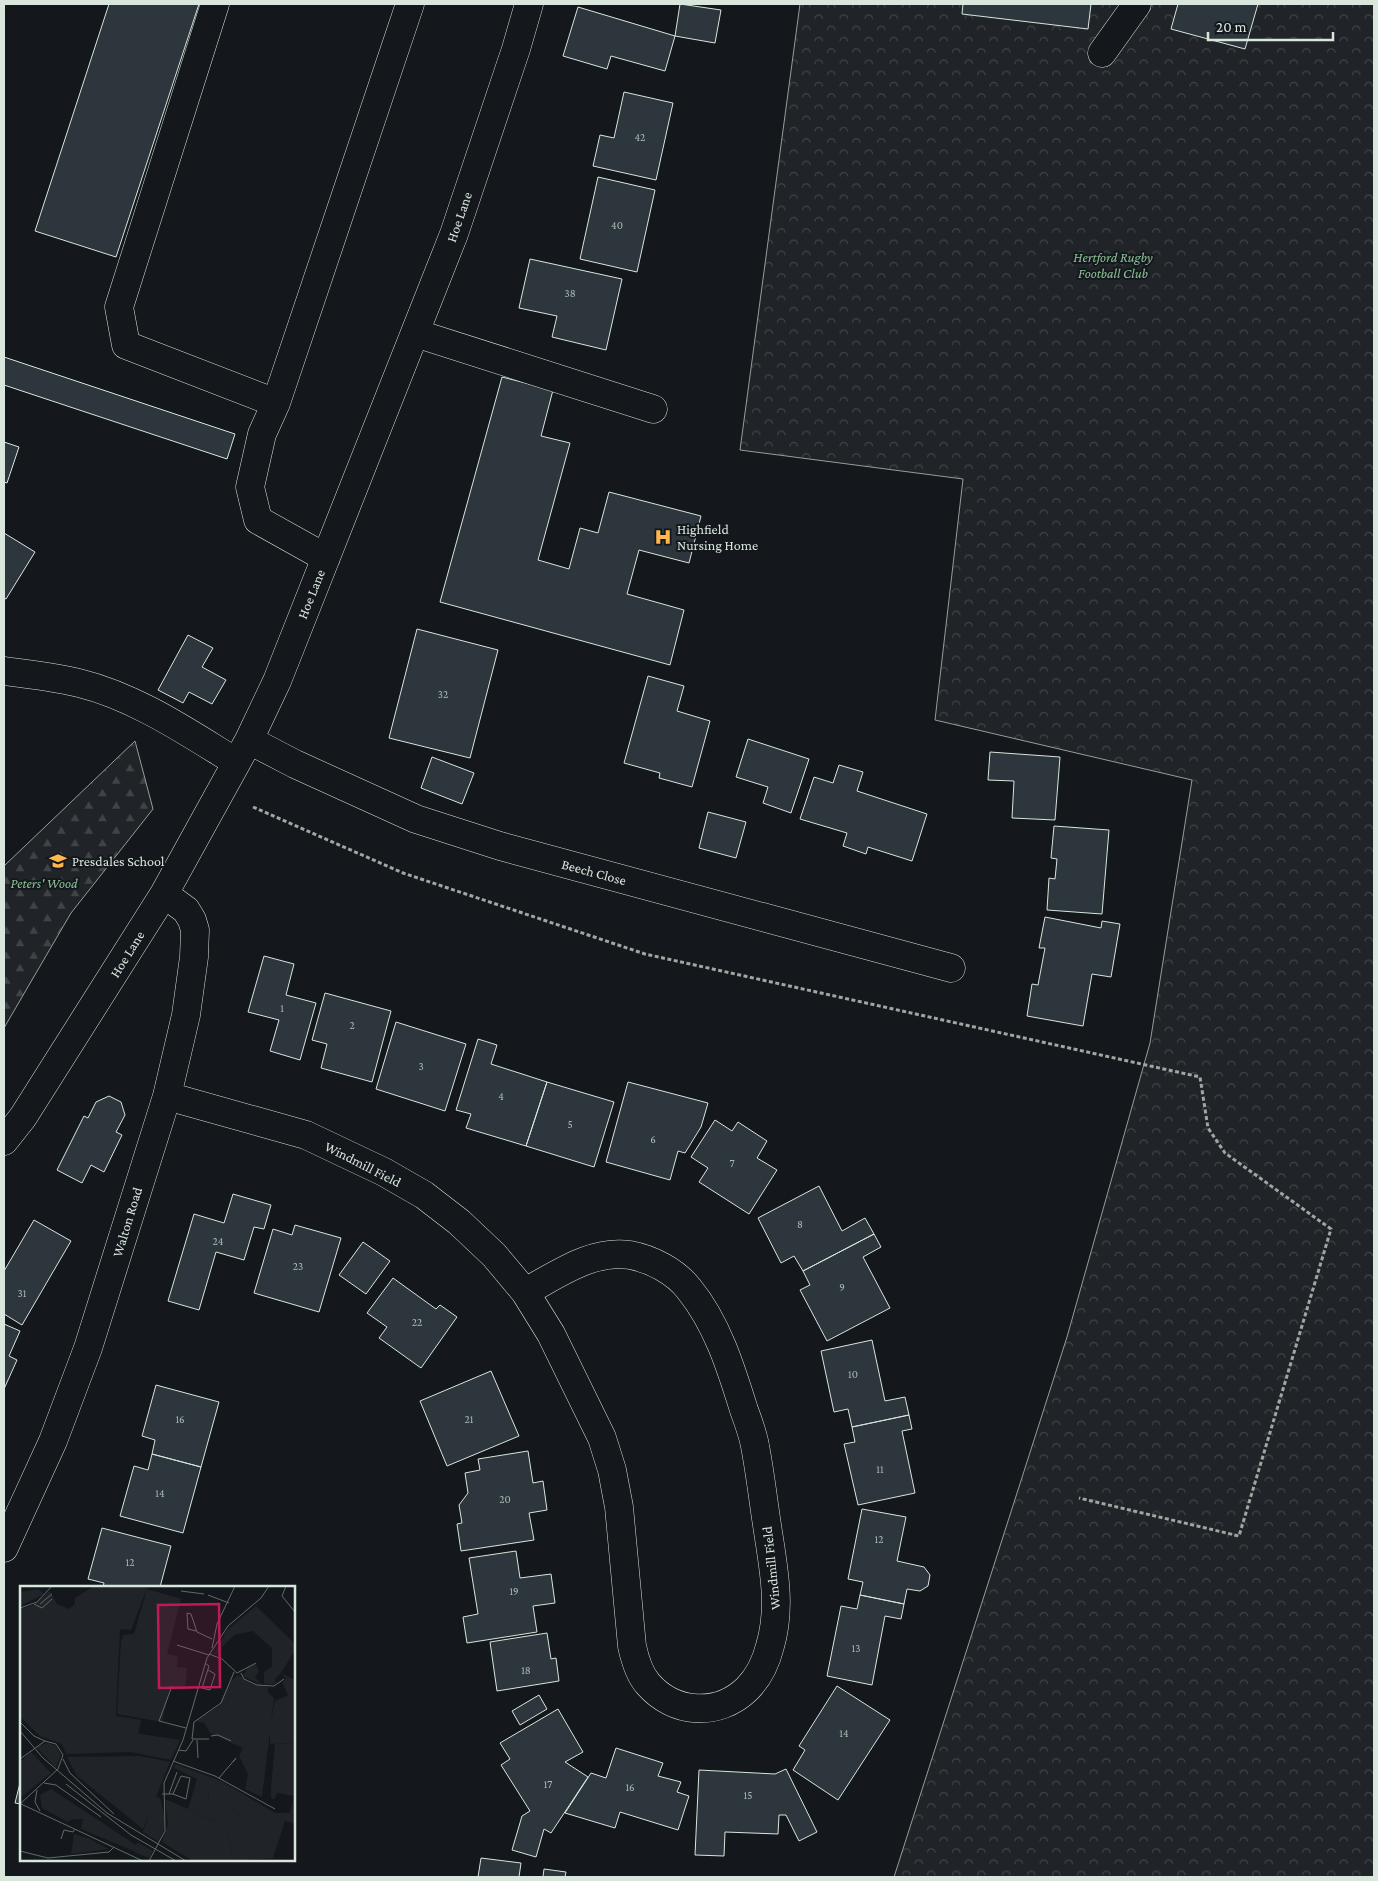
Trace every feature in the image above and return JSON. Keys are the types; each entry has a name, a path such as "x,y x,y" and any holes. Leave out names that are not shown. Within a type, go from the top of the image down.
{"street":[{"path":"215,4 119,307 126,345 276,402"},
{"path":"326,558 258,520 250,487 262,434 276,402 410,4"},
{"name":"Hoe Lane","path":"4,1141 28,1109 164,894 243,751 277,681 454,234 516,49 529,4"},
{"path":"1102,53 1137,4"},
{"path":"414,333 654,409"},
{"name":"Beech Close","path":"4,670 80,683 126,700 178,726 243,751 295,764 416,819 481,840 951,968"},
{"name":"Walton Road","path":"4,1548 53,1441 88,1348 166,1096 186,1014 194,957 195,930 186,910 164,894"},
{"name":"Windmill Field","path":"166,1096 306,1135 384,1172 424,1196 459,1222 494,1255 525,1292 551,1334 602,1438 612,1470 619,1507 632,1646 637,1666 647,1683 660,1696 678,1705 704,1709 729,1702 747,1689 761,1671 770,1647 776,1620 776,1582 755,1444 716,1330 689,1289 678,1277 646,1260 630,1255 604,1255 581,1261 525,1292"}],"path":[{"path":"220,790 265,813 403,873 645,954 1200,1077 1208,1128 1225,1153 1331,1229 1239,1536 1079,1498"}],"green space":[{"name":"Hertford Rugby Football Club","path":"800,4 1374,4 1374,1877 894,1877 1067,1337 1150,1043 1192,780 935,720 963,479 740,450"},
{"name":"Peters' Wood","path":"135,741 153,809 71,913 4,1028 4,866"}],"building":[{"path":"109,4 199,4 116,257 35,231"},
{"path":"680,4 721,10 715,43 675,36"},
{"path":"963,4 1091,4 1088,29 962,14"},
{"path":"1178,4 1258,4 1245,49 1171,29"},
{"path":"578,7 675,36 665,71 611,56 607,69 563,56"},
{"path":"624,92 673,103 656,180 593,166 600,135 614,138"},
{"path":"598,177 655,190 637,272 580,259"},
{"path":"530,259 622,279 606,350 552,337 557,316 519,308"},
{"path":"4,357 235,434 227,459 4,385"},
{"path":"502,377 553,390 541,436 570,443 538,560 569,569 580,528 598,533 609,492 701,516 689,563 639,550 627,594 684,610 670,665 440,602"},
{"path":"4,442 19,447 7,483 4,482"},
{"path":"4,533 35,552 6,599 4,598"},
{"path":"417,629 498,650 470,758 389,738"},
{"path":"188,635 213,648 202,667 226,680 212,704 189,692 183,703 158,690"},
{"path":"648,676 684,686 677,711 710,721 692,787 659,778 660,773 624,763"},
{"path":"748,739 809,759 791,813 763,803 768,787 736,777"},
{"path":"990,752 1060,757 1055,820 1012,818 1014,781 988,780"},
{"path":"432,757 474,773 462,804 421,788"},
{"path":"839,765 863,772 857,791 927,814 912,861 868,847 866,854 843,846 847,833 800,819 814,777 833,783"},
{"path":"708,812 746,822 736,858 699,848"},
{"path":"1054,826 1109,830 1102,914 1047,910 1049,878 1055,879 1057,859 1051,858"},
{"path":"1045,917 1101,928 1102,921 1120,924 1111,977 1092,974 1083,1026 1027,1016 1032,984 1038,985 1045,948 1039,948"},
{"path":"264,956 294,964 286,995 316,1003 300,1060 270,1051 279,1020 248,1012"},
{"path":"325,993 391,1011 372,1082 321,1068 327,1044 312,1040"},
{"path":"396,1022 466,1044 445,1111 376,1089"},
{"path":"478,1039 497,1045 491,1064 547,1082 526,1146 466,1128 471,1114 456,1110"},
{"path":"547,1082 614,1102 594,1167 526,1146"},
{"path":"628,1082 708,1103 701,1127 685,1153 678,1151 670,1180 606,1162"},
{"path":"109,1096 121,1102 125,1115 116,1132 122,1135 104,1172 91,1165 82,1183 57,1170 84,1116 88,1118 96,1102"},
{"path":"715,1120 732,1131 738,1122 767,1141 757,1158 777,1170 749,1214 699,1182 708,1168 691,1157"},
{"path":"819,1186 842,1231 865,1218 874,1234 803,1271 794,1256 781,1263 758,1218"},
{"path":"233,1194 271,1205 264,1229 254,1227 244,1260 216,1252 199,1310 168,1301 194,1214 224,1223"},
{"path":"34,1220 71,1241 22,1325 4,1314 4,1271"},
{"path":"295,1225 341,1238 319,1312 254,1293 273,1229 292,1235"},
{"path":"874,1234 881,1247 863,1257 890,1308 827,1341 800,1290 810,1285 803,1271"},
{"path":"363,1242 390,1261 366,1294 339,1275"},
{"path":"393,1278 436,1309 440,1305 457,1317 421,1368 379,1338 387,1327 367,1313"},
{"path":"4,1324 20,1331 9,1356 17,1360 4,1389"},
{"path":"872,1340 885,1401 905,1397 909,1415 852,1427 848,1409 834,1412 821,1351"},
{"path":"491,1371 519,1436 447,1466 420,1401"},
{"path":"156,1385 219,1402 201,1467 152,1454 155,1440 142,1436"},
{"path":"909,1415 912,1429 902,1431 915,1493 858,1505 844,1444 855,1442 852,1427"},
{"path":"528,1451 533,1483 543,1481 547,1510 529,1513 534,1540 461,1551 457,1524 462,1523 459,1505 468,1493 465,1473 480,1470 478,1459"},
{"path":"152,1454 201,1467 183,1533 120,1516 134,1466 148,1470"},
{"path":"862,1509 906,1517 897,1561 924,1567 930,1575 928,1586 920,1591 907,1589 904,1604 860,1595 863,1582 848,1579"},
{"path":"102,1528 171,1546 160,1586 103,1586 104,1583 88,1579"},
{"path":"516,1551 520,1578 551,1574 555,1603 533,1606 537,1632 467,1643 463,1617 478,1614 469,1558"},
{"path":"860,1595 904,1604 901,1619 885,1616 872,1685 827,1676 841,1606 857,1609"},
{"path":"547,1633 551,1659 556,1658 559,1681 497,1691 490,1642"},
{"path":"837,1686 890,1720 838,1800 793,1770 805,1750 799,1746"},
{"path":"539,1695 547,1709 520,1725 512,1711"},
{"path":"558,1709 583,1752 565,1762 588,1777 551,1833 544,1829 536,1857 512,1850 522,1816 530,1811 501,1765 510,1759 500,1743"},
{"path":"616,1748 663,1763 658,1776 681,1782 677,1792 689,1796 678,1830 620,1812 615,1828 565,1813 591,1773 606,1778"},
{"path":"786,1769 817,1832 799,1841 786,1815 779,1815 778,1834 725,1832 724,1856 695,1855 699,1770 775,1774"},
{"path":"20,1783 20,1804 15,1803"},
{"path":"481,1858 521,1863 519,1877 478,1877"},
{"path":"544,1869 566,1872 565,1877 543,1877"}],"place":[{"name":"Highfield Nursing Home","path":"663,537"},
{"name":"Presdales School","path":"58,861"}]}
